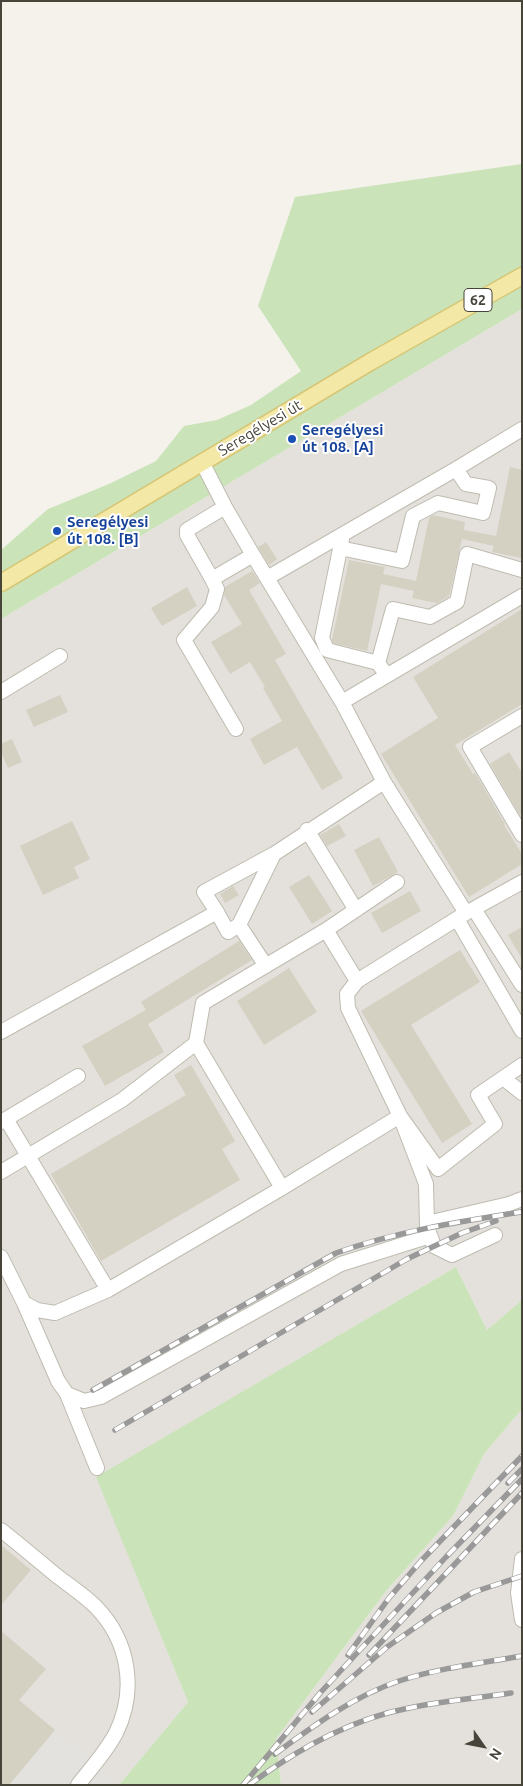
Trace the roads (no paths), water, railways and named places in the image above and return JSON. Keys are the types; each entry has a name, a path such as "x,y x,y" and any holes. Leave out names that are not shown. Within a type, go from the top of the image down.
{"main road":[{"name":"Seregélyesi út","path":"1,583 370,362 522,276"}],"lane":[{"path":"267,578 522,429"},
{"path":"202,462 225,507 342,702 384,782 466,914 522,1031"},
{"path":"340,548 402,560 413,516 438,503 483,513 489,488 466,484 456,469"},
{"path":"225,507 187,530 187,535 217,589 212,607 184,640 236,729"},
{"path":"343,533 322,638 327,650 378,663 386,675"},
{"path":"378,663 393,609 430,617 457,602 467,554 520,568"},
{"path":"212,579 253,555"},
{"path":"342,702 522,596"},
{"path":"1,692 60,656"},
{"path":"522,716 470,747 522,835"},
{"path":"274,854 239,925 228,932 204,892 274,854 307,830 384,782"},
{"path":"307,830 356,910"},
{"path":"282,1188 196,1043 203,1003 326,930 397,882"},
{"path":"495,1235 452,1255 434,1246 429,1229 426,1184 400,1116 348,1008 346,994 357,981 522,882"},
{"path":"1,1032 217,912"},
{"path":"466,914 522,984"},
{"path":"239,925 266,966"},
{"path":"326,930 357,981"},
{"path":"1,1172 122,1100 196,1043"},
{"path":"400,1116 438,1169 495,1124 478,1095 522,1065"},
{"path":"78,1076 4,1120 29,1156 108,1290"},
{"path":"503,1078 522,1093"},
{"path":"24,1302 37,1310 55,1312 108,1290 400,1116"},
{"path":"67,1394 84,1401 102,1397 340,1264 429,1229 522,1199"},
{"path":"1,1257 24,1302 58,1381 67,1394 97,1468"},
{"path":"1,1530 95,1606 109,1623 124,1654 129,1686 123,1714 116,1733 100,1758 78,1785"},
{"path":"522,1560 518,1594 522,1620"}],"railway":[{"path":"93,1390 336,1253 405,1233 521,1212"},
{"path":"115,1430 407,1259 462,1233 496,1221"},
{"path":"348,1655 389,1598 421,1561 522,1456"},
{"path":"508,1483 522,1469"},
{"path":"243,1785 321,1692 446,1557 522,1479"},
{"path":"369,1655 522,1493"},
{"path":"312,1712 387,1647 436,1613 474,1592 522,1576"},
{"path":"275,1754 334,1713 382,1687 460,1666 522,1656"},
{"path":"249,1785 305,1748 366,1720 387,1713 447,1701 511,1693"}],"place":[{"name":"Seregélyesi út 108. [A]","path":"292,439"},
{"name":"Seregélyesi út 108. [B]","path":"57,531"}]}
